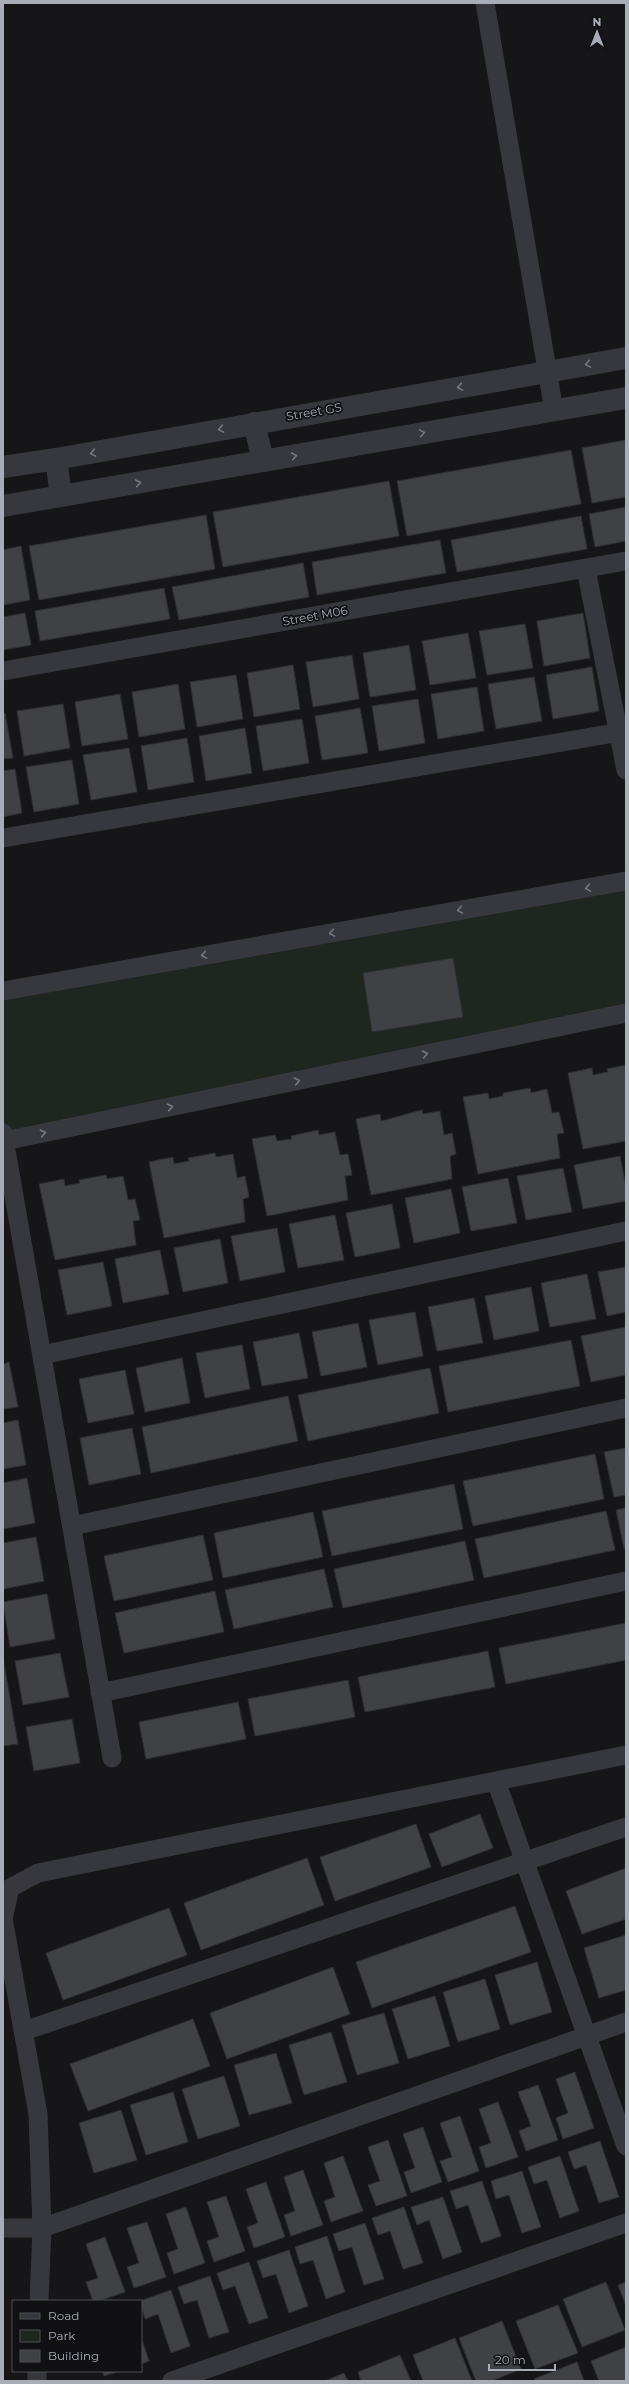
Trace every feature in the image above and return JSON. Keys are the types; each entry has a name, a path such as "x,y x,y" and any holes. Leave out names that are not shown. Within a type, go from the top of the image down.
{"street":[{"path":"485,3 554,411"},
{"name":"Street GS","path":"3,467 56,460 254,423 626,358"},
{"path":"3,506 626,398"},
{"path":"254,423 263,461"},
{"path":"56,460 61,496"},
{"name":"Street M06","path":"3,671 626,561"},
{"path":"586,568 622,731 626,770"},
{"path":"3,838 622,731"},
{"path":"3,991 626,881"},
{"path":"112,1758 4,1137 626,1013"},
{"path":"42,1355 626,1231"},
{"path":"72,1526 626,1408"},
{"path":"100,1693 626,1581"},
{"path":"39,2300 42,2228 38,2114 3,1918 10,1888 38,1873 626,1755"},
{"path":"496,1781 626,2146"},
{"path":"24,2031 626,1827"},
{"path":"3,2228 42,2228 626,2022"},
{"path":"172,2381 626,2223"}],"green space":[{"path":"626,881 626,1013 3,1133 3,991"}],"building":[{"path":"626,440 626,497 592,503 582,448"},
{"path":"571,450 581,504 407,536 397,481"},
{"path":"389,481 399,536 223,567 213,512"},
{"path":"626,507 626,541 595,547 589,514"},
{"path":"206,515 215,569 39,600 29,546"},
{"path":"581,516 587,549 457,572 451,540"},
{"path":"440,540 446,573 317,595 312,562"},
{"path":"21,546 30,600 3,605 3,550"},
{"path":"303,563 309,597 179,620 172,587"},
{"path":"164,588 170,619 40,641 35,611"},
{"path":"25,613 31,645 3,650 3,617"},
{"path":"583,613 590,658 544,666 537,621"},
{"path":"525,624 533,668 487,675 479,631"},
{"path":"468,633 476,678 430,685 422,641"},
{"path":"409,645 416,690 370,697 363,653"},
{"path":"352,655 359,699 313,707 306,662"},
{"path":"293,665 300,709 254,717 247,673"},
{"path":"592,667 599,711 553,719 546,675"},
{"path":"236,675 243,719 197,727 190,682"},
{"path":"534,677 542,721 496,729 488,684"},
{"path":"178,684 185,729 139,737 132,692"},
{"path":"477,687 484,731 438,739 431,694"},
{"path":"120,694 128,739 82,746 75,702"},
{"path":"418,699 425,743 379,751 372,706"},
{"path":"63,704 70,748 24,756 17,711"},
{"path":"360,708 368,753 322,760 315,716"},
{"path":"5,713 13,758 3,759 3,714"},
{"path":"302,719 309,763 263,771 256,726"},
{"path":"245,728 252,773 206,781 199,736"},
{"path":"187,738 194,782 148,790 141,746"},
{"path":"129,748 137,792 91,800 83,755"},
{"path":"72,760 79,804 34,812 26,767"},
{"path":"15,769 22,813 3,817 3,771"},
{"path":"453,958 463,1017 372,1032 363,973"},
{"path":"626,1065 626,1141 583,1149 568,1073 592,1068 593,1075 608,1072 607,1069"},
{"path":"530,1088 531,1093 547,1089 552,1113 559,1112 564,1133 557,1134 560,1158 478,1174 463,1097 488,1093 489,1099 503,1096 503,1093"},
{"path":"422,1110 423,1114 440,1111 444,1135 452,1133 456,1154 450,1156 452,1179 371,1195 356,1119 380,1114 381,1121"},
{"path":"318,1130 319,1135 335,1132 340,1155 348,1154 352,1175 345,1176 348,1200 267,1216 252,1139 275,1135 277,1141 292,1139 291,1136"},
{"path":"215,1153 216,1157 233,1154 237,1178 245,1176 249,1197 243,1199 245,1222 164,1238 149,1162 173,1157 174,1164 189,1161 188,1158"},
{"path":"620,1156 626,1187 626,1201 583,1209 574,1165"},
{"path":"563,1168 572,1212 526,1220 517,1176"},
{"path":"106,1175 107,1179 123,1176 128,1200 135,1199 140,1220 133,1221 136,1245 55,1260 39,1184 64,1179 65,1186 80,1183 79,1180"},
{"path":"508,1178 517,1223 471,1231 462,1187"},
{"path":"451,1189 460,1233 414,1243 405,1198"},
{"path":"392,1204 400,1248 355,1257 346,1213"},
{"path":"335,1215 344,1260 298,1268 289,1224"},
{"path":"277,1228 285,1272 240,1281 231,1236"},
{"path":"220,1239 228,1283 183,1292 174,1248"},
{"path":"160,1250 169,1294 123,1303 115,1259"},
{"path":"103,1262 112,1306 67,1315 58,1270"},
{"path":"626,1267 626,1312 607,1316 598,1272"},
{"path":"587,1274 596,1319 550,1327 541,1283"},
{"path":"531,1287 539,1331 494,1340 485,1296"},
{"path":"474,1298 483,1343 437,1351 428,1307"},
{"path":"415,1312 423,1356 378,1365 369,1320"},
{"path":"358,1323 367,1367 321,1376 312,1332"},
{"path":"626,1327 626,1375 591,1382 581,1336"},
{"path":"299,1333 308,1378 262,1386 253,1342"},
{"path":"571,1340 580,1386 448,1412 439,1366"},
{"path":"242,1345 250,1389 205,1398 196,1353"},
{"path":"182,1358 190,1403 145,1412 136,1368"},
{"path":"9,1362 18,1407 3,1409 3,1364"},
{"path":"430,1368 439,1413 308,1441 298,1395"},
{"path":"125,1370 134,1414 88,1423 79,1379"},
{"path":"288,1396 298,1441 151,1473 142,1427"},
{"path":"18,1420 26,1465 3,1469 3,1423"},
{"path":"132,1428 141,1474 89,1485 80,1438"},
{"path":"626,1448 626,1495 614,1497 604,1452"},
{"path":"595,1454 604,1499 473,1526 463,1481"},
{"path":"27,1478 35,1523 3,1529 3,1483"},
{"path":"454,1484 463,1529 332,1556 322,1511"},
{"path":"626,1508 626,1548 624,1549 616,1510"},
{"path":"606,1511 615,1550 484,1578 475,1539"},
{"path":"313,1512 323,1557 223,1578 214,1533"},
{"path":"203,1535 213,1580 114,1601 104,1556"},
{"path":"36,1537 44,1581 3,1589 3,1543"},
{"path":"465,1541 474,1580 343,1608 334,1569"},
{"path":"324,1569 333,1607 234,1629 225,1590"},
{"path":"215,1591 224,1632 124,1653 115,1613"},
{"path":"47,1594 55,1639 10,1647 3,1602"},
{"path":"626,1623 626,1660 506,1684 499,1648"},
{"path":"488,1651 495,1687 365,1712 358,1677"},
{"path":"60,1653 69,1697 23,1705 15,1661"},
{"path":"3,1658 18,1744 3,1746"},
{"path":"348,1680 355,1717 255,1736 248,1699"},
{"path":"238,1702 246,1739 146,1759 139,1722"},
{"path":"72,1719 80,1763 34,1771 26,1727"},
{"path":"480,1814 493,1848 442,1867 429,1834"},
{"path":"416,1824 431,1867 335,1901 320,1857"},
{"path":"307,1858 324,1905 201,1950 184,1903"},
{"path":"626,1868 626,1919 582,1934 566,1891"},
{"path":"515,1906 531,1952 372,2008 356,1962"},
{"path":"169,1908 187,1955 63,2000 46,1953"},
{"path":"626,1935 626,1990 599,1998 584,1948"},
{"path":"537,1962 552,2012 510,2025 495,1975"},
{"path":"333,1967 350,2014 227,2059 210,2013"},
{"path":"485,1979 500,2029 458,2042 443,1992"},
{"path":"435,1996 450,2046 408,2059 392,2009"},
{"path":"384,2013 399,2063 357,2075 342,2025"},
{"path":"193,2019 210,2066 88,2111 70,2064"},
{"path":"331,2032 347,2082 304,2095 289,2045"},
{"path":"276,2053 292,2103 249,2115 234,2065"},
{"path":"575,2072 594,2128 563,2139 556,2118 568,2113 556,2079"},
{"path":"224,2076 240,2126 198,2139 182,2089"},
{"path":"538,2085 558,2140 526,2151 519,2131 531,2126 518,2092"},
{"path":"173,2092 188,2142 146,2155 130,2105"},
{"path":"498,2102 518,2157 486,2168 479,2147 491,2143 479,2109"},
{"path":"121,2110 137,2160 94,2173 79,2123"},
{"path":"460,2116 479,2171 448,2182 440,2161 452,2157 440,2123"},
{"path":"423,2127 442,2182 411,2193 404,2172 415,2168 403,2134"},
{"path":"388,2140 407,2196 376,2206 368,2185 380,2181 368,2147"},
{"path":"600,2141 619,2197 599,2203 586,2165 574,2169 568,2152"},
{"path":"343,2156 363,2211 331,2222 324,2201 335,2197 324,2163"},
{"path":"560,2156 579,2211 560,2218 547,2180 534,2184 528,2167"},
{"path":"303,2170 323,2225 291,2236 284,2215 295,2211 284,2177"},
{"path":"522,2171 541,2227 522,2233 509,2195 496,2199 491,2181"},
{"path":"482,2181 501,2236 481,2243 468,2205 456,2209 450,2191"},
{"path":"266,2182 285,2237 254,2248 247,2227 258,2223 246,2189"},
{"path":"226,2196 245,2251 214,2262 207,2241 219,2237 207,2202"},
{"path":"443,2197 462,2252 443,2259 429,2220 417,2225 411,2207"},
{"path":"186,2207 205,2263 174,2274 167,2253 178,2249 166,2214"},
{"path":"404,2207 423,2263 403,2269 390,2231 378,2235 372,2218"},
{"path":"147,2222 166,2277 134,2288 127,2267 139,2263 127,2228"},
{"path":"365,2223 384,2279 364,2285 352,2247 339,2251 333,2234"},
{"path":"327,2236 345,2292 326,2299 313,2260 300,2264 295,2247"},
{"path":"105,2237 125,2292 102,2300 93,2300 86,2282 98,2278 86,2244"},
{"path":"289,2250 308,2306 289,2313 276,2274 263,2278 257,2261"},
{"path":"249,2262 268,2318 249,2324 235,2286 223,2290 217,2273"},
{"path":"210,2276 229,2332 209,2338 197,2300 184,2304 178,2287"},
{"path":"606,2282 625,2330 582,2347 563,2299"},
{"path":"626,2282 626,2306 618,2285"},
{"path":"171,2290 190,2346 171,2353 158,2314 145,2319 142,2308 142,2300"},
{"path":"558,2305 578,2353 535,2369 516,2321"},
{"path":"502,2321 521,2369 492,2381 476,2381 459,2338"},
{"path":"455,2338 472,2381 423,2381 413,2355"},
{"path":"142,2340 149,2361 142,2364"},
{"path":"626,2347 626,2381 599,2381 591,2361"},
{"path":"400,2355 411,2381 361,2381 358,2372"},
{"path":"577,2362 584,2381 535,2381 534,2379"},
{"path":"102,2372 117,2372 104,2376"},
{"path":"344,2373 348,2381 325,2381"}]}
